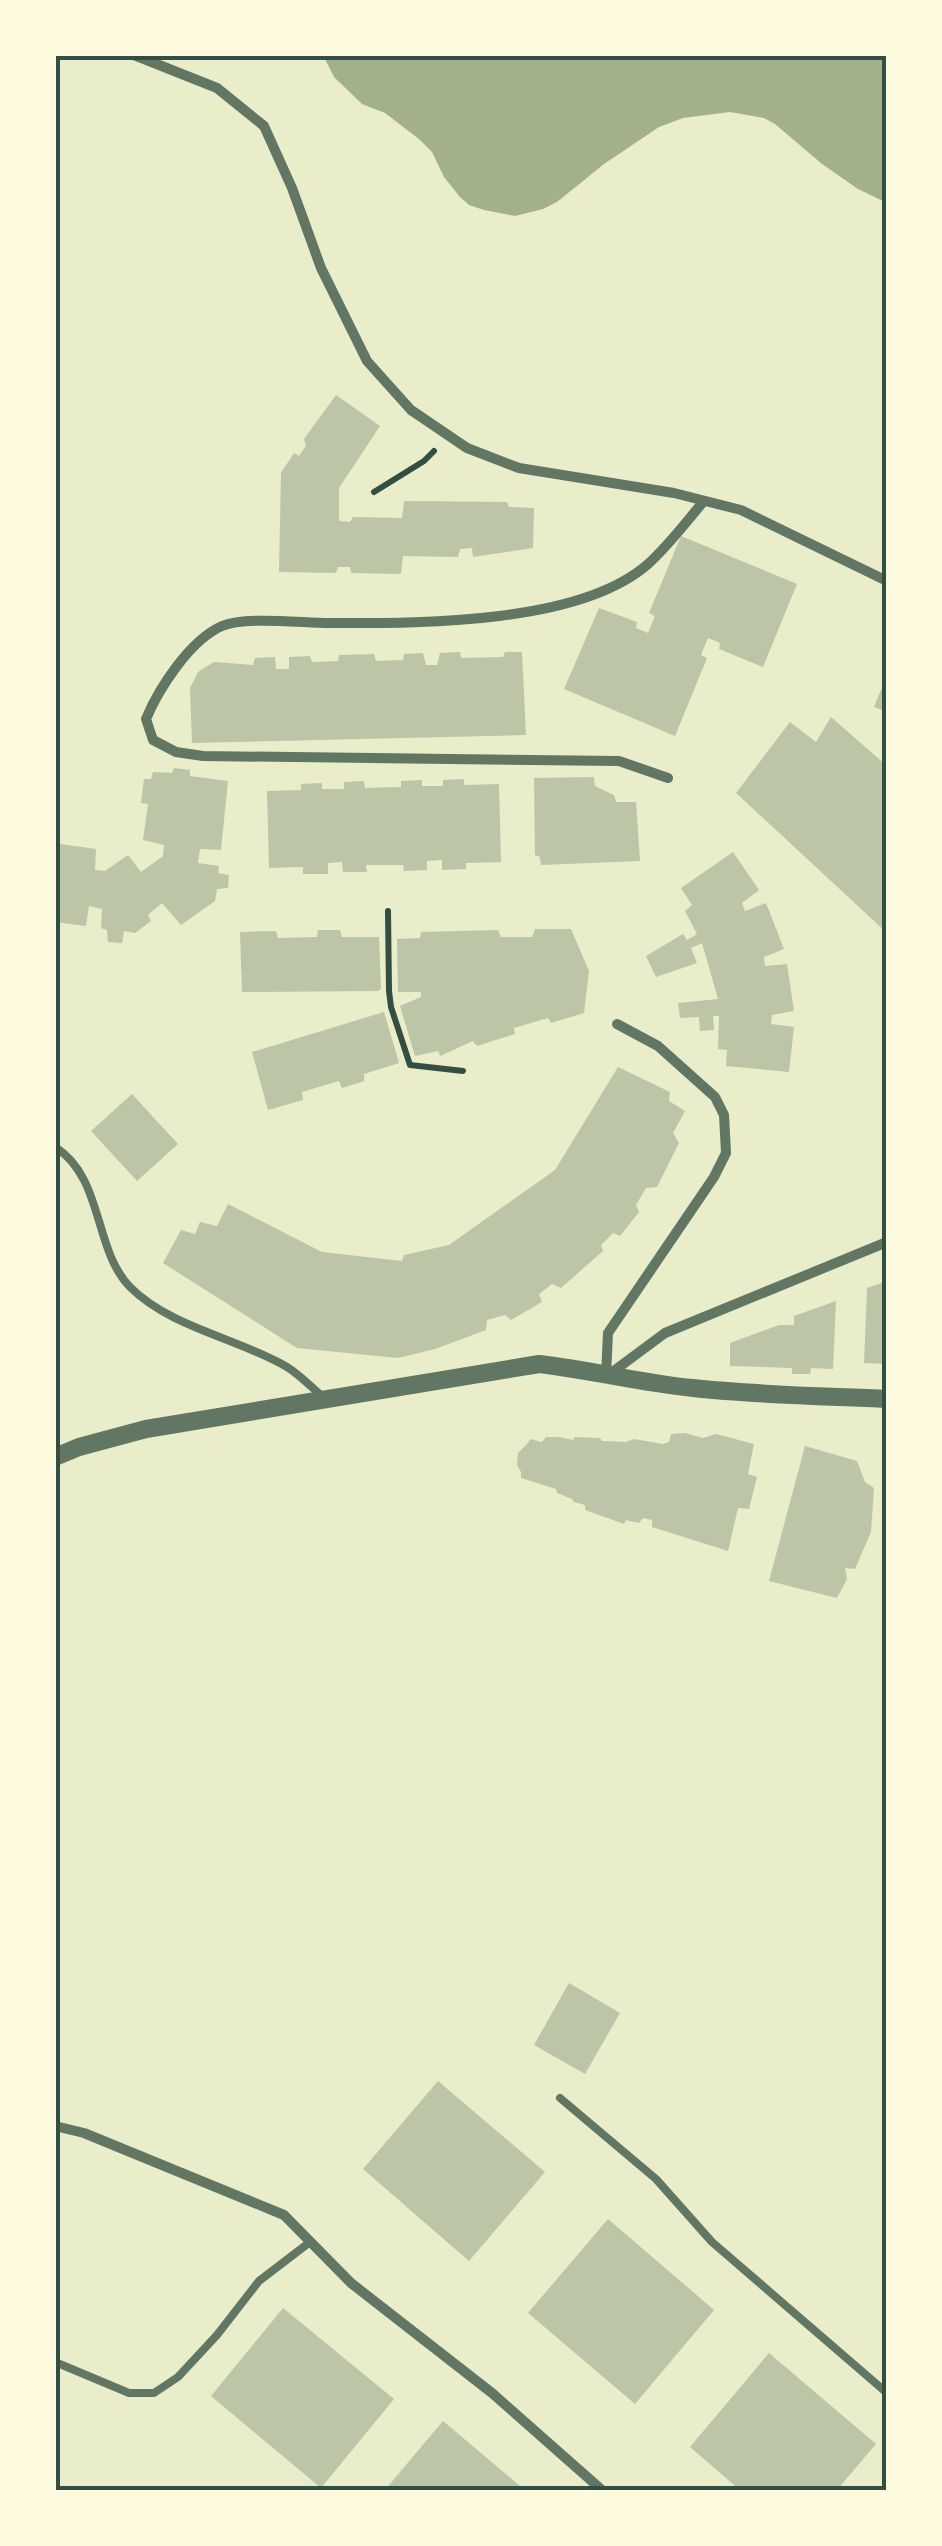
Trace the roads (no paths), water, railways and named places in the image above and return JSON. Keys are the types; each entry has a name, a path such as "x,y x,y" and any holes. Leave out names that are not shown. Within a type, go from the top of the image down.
{"street":[{"path":"134,55 217,88 264,126 321,268 367,361 410,410 467,448 518,468 674,493 742,510 887,581"},
{"path":"668,778 619,760 203,756 176,752 152,740 146,719 157,694 184,660 205,636 225,624 478,618 554,606 611,588 646,565 704,500"},
{"path":"606,1376 608,1333 714,1177 726,1153 724,1115 715,1097 658,1046 617,1024"},
{"path":"606,1376 665,1333 887,1242"},
{"path":"55,1458 79,1447 146,1429 539,1364 693,1388 887,1400"},
{"path":"55,2126 84,2133 284,2215 350,2283 492,2393 604,2491"}],"lane":[{"path":"55,1147 78,1168 115,1264 138,1295 164,1314 290,1368 326,1400"},
{"path":"560,2098 656,2178 712,2242 887,2393"},
{"path":"55,2362 129,2393 154,2392 178,2377 259,2281 310,2242"}]}
